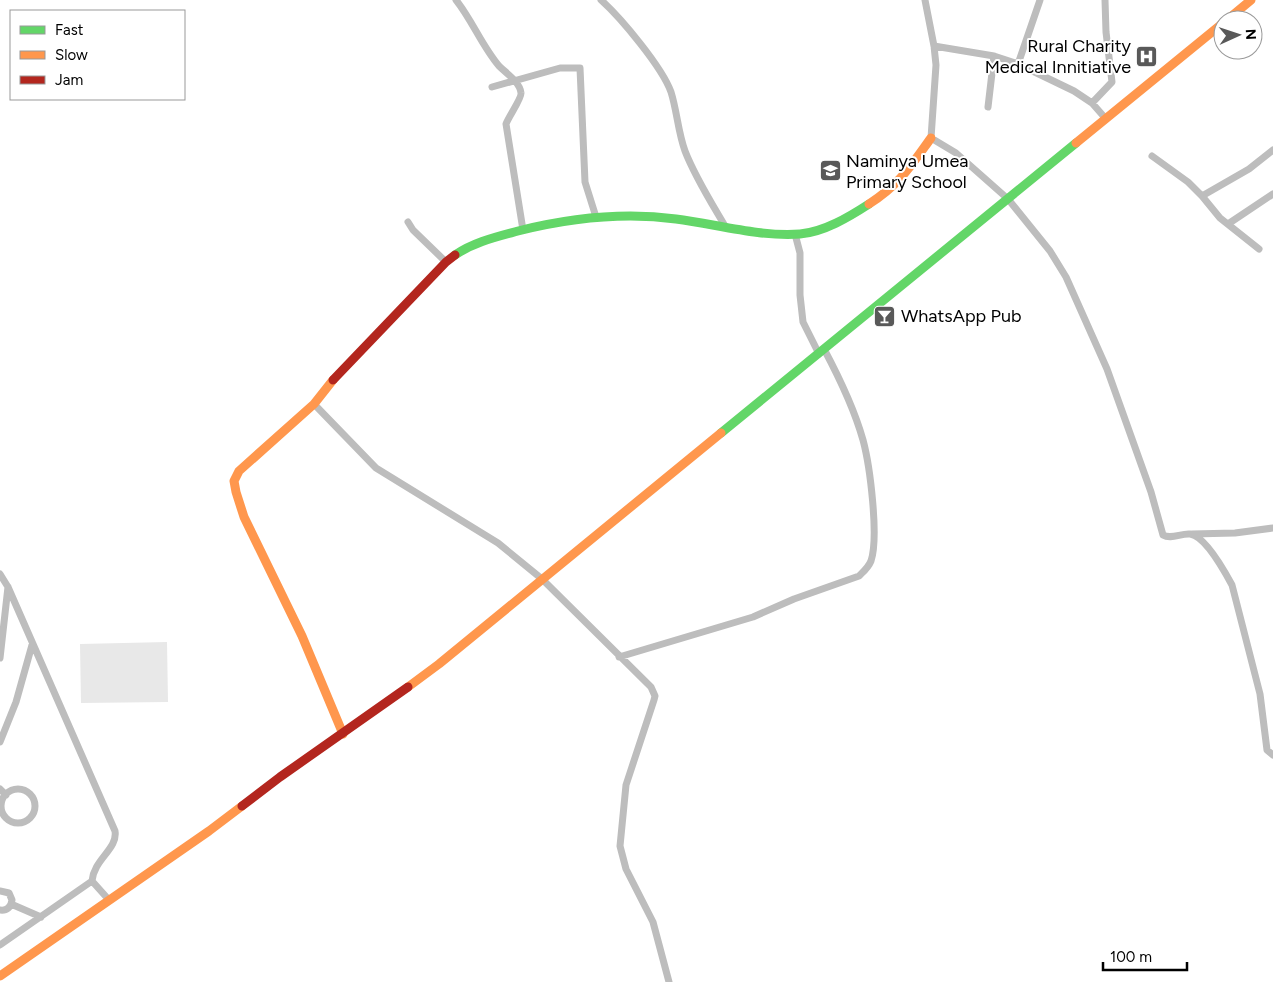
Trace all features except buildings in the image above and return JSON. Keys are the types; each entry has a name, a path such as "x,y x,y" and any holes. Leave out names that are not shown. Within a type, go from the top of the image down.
{"main road":[{"path":"1238,10 1251,0"},
{"path":"0,976 209,831 280,777 439,664 1213,31"},
{"path":"343,734 332,704 290,611 239,506 234,481 239,471 314,404 333,380 446,262 460,251 475,244 523,230 596,217 634,215 794,234 810,232 832,224 877,199 905,174 930,138"}],"street":[{"path":"456,0 498,64 522,92 521,99 509,115 506,124 523,230"},
{"path":"602,0 611,8 636,39 667,82 685,151 724,226"},
{"path":"925,0 936,65 936,86 930,138 956,153 1008,199 1050,251 1066,277 1107,369 1148,484 1163,535 1169,537 1182,534 1235,533 1273,528"},
{"path":"1018,64 1040,0"},
{"path":"1092,103 1112,82 1106,32 1105,0"},
{"path":"934,46 994,56 1018,64 1074,91 1092,103 1106,119"},
{"path":"988,107 994,56"},
{"path":"492,87 560,68 580,68 585,182 596,217"},
{"path":"1202,196 1249,169 1273,150"},
{"path":"1152,156 1188,182 1220,218 1259,249"},
{"path":"1228,224 1273,194"},
{"path":"408,222 413,230 446,262"},
{"path":"619,657 752,617 794,599 859,576 867,570 873,552 873,533 867,460 863,441 842,384 804,322 800,295 800,253 794,234"},
{"path":"314,404 376,468 498,543 542,579 651,687 655,696 626,785 620,846 626,869 653,922 669,982"},
{"path":"1192,534 1205,544 1232,585 1260,694 1267,750 1273,755"},
{"path":"0,574 8,587 115,831 116,838 114,844 96,866 92,881 0,945"},
{"path":"0,658 8,587"},
{"path":"0,742 16,702 32,645"},
{"path":"0,789 6,795"},
{"path":"17,790 24,790 29,794 35,806 30,818 25,822 19,823 7,819 1,807 6,795 11,791 17,790"},
{"path":"92,881 109,900"},
{"path":"0,891 9,893 12,900 6,910 0,910"},
{"path":"11,904 41,917"}],"shaded area":[{"path":"167,642 168,702 81,703 80,644"}],"traffic: fast":[{"path":"721,433 1076,143"},
{"path":"455,255 477,243 518,231 557,223 616,216 656,217 691,221 769,234 809,233 845,219 869,204"}],"traffic: slow":[{"path":"1239,10 1251,0"},
{"path":"1076,143 1213,31"},
{"path":"869,204 897,182 931,138"},
{"path":"333,380 314,404 239,471 234,481 244,517 302,636 343,734"},
{"path":"408,687 439,664 721,433"},
{"path":"0,976 242,806"}],"traffic: jam":[{"path":"333,380 446,262 455,255"},
{"path":"242,806 408,687"}],"place":[{"name":"Rural Charity Medical Innitiative","path":"1147,56"},
{"name":"Naminya Umea Primary School","path":"830,171"},
{"name":"WhatsApp Pub","path":"885,316"}]}
